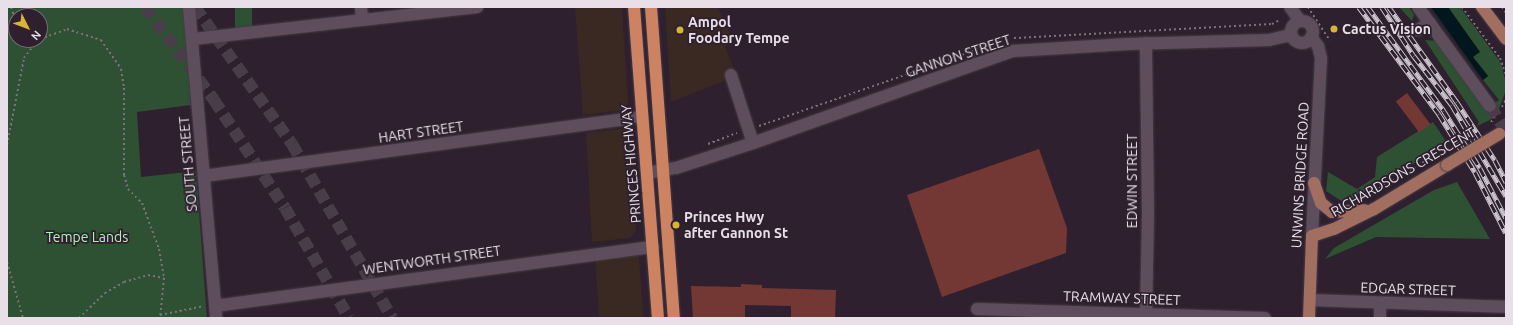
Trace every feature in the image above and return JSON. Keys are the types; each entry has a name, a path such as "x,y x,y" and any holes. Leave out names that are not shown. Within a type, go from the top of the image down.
{"highway":[{"name":"PRINCES HIGHWAY","path":"634,7 658,318"},
{"path":"651,7 674,318"}],"main road":[{"path":"1482,7 1506,40"},
{"name":"RICHARDSONS CRESCENT","path":"1312,236 1334,229 1374,209 1502,132"},
{"path":"1314,183 1321,203 1332,212 1343,213 1374,209"},
{"name":"UNWINS BRIDGE ROAD","path":"1309,318 1312,236"}],"street":[{"name":"SOUTH STREET","path":"189,7 193,39 216,318"},
{"path":"361,7 362,20"},
{"path":"193,39 477,7"},
{"path":"1290,7 1300,21 1310,24 1312,30 1311,37 1301,43 1291,35 1292,26 1300,21"},
{"path":"1418,7 1490,106"},
{"path":"1418,30 1430,23"},
{"name":"GANNON STREET","path":"647,173 662,171 753,143 1012,51 1146,43 1268,40 1291,35"},
{"name":"UNWINS BRIDGE ROAD","path":"1311,37 1318,46 1320,58 1312,236"},
{"name":"EDWIN STREET","path":"1146,43 1148,213 1146,316"},
{"path":"731,76 753,143"},
{"name":"HART STREET","path":"204,176 642,117"},
{"name":"WENTWORTH STREET","path":"215,306 653,247"},
{"name":"EDGAR STREET","path":"1310,300 1380,304 1506,307"},
{"path":"1380,304 1380,318"},
{"name":"TRAMWAY STREET","path":"977,310 1146,316 1265,318"}],"path":[{"path":"1308,7 1329,37"},
{"path":"1462,7 1500,58 1506,75"},
{"path":"1502,7 1506,12"},
{"path":"48,36 67,29 101,40 121,69 124,88 124,175 128,189 142,203 149,218 159,249 164,278 160,317 215,306"},
{"path":"7,145 24,58 32,48"},
{"name":"RICHARDSONS CRESCENT","path":"1356,202 1439,153"},
{"path":"7,262 23,318"},
{"path":"79,318 105,293 124,282 148,275 164,278"}],"shaded area":[{"path":"575,7 622,7 628,102 624,110 583,115"},
{"path":"665,7 718,7 733,41 725,47 735,72 724,76 726,80 671,102"},
{"path":"1431,7 1448,7 1480,52 1473,57 1488,76 1483,80"},
{"path":"627,128 629,131 636,231 630,238 592,242 586,133"},
{"path":"639,256 643,318 599,318 595,259"}],"green space":[{"name":"Tempe Lands","path":"7,7 184,7 191,105 137,112 141,177 196,171 207,318 7,318"},
{"path":"235,7 252,7 252,36 235,36"},
{"path":"1399,7 1409,7 1414,15 1412,21"},
{"path":"1448,7 1460,7 1501,63 1505,79 1505,93 1499,109 1490,120 1477,126 1479,122 1425,40 1438,41 1490,106 1499,100 1483,80 1488,76 1473,57 1479,51"},
{"path":"1433,122 1448,144 1349,201 1343,202 1326,191 1328,172 1357,189 1375,177 1377,157"},
{"path":"1457,182 1490,239 1376,237 1325,259 1334,248 1434,190"}],"building":[{"path":"1407,93 1430,124 1419,133 1396,101"},
{"path":"1039,149 1067,228 1066,253 942,297 907,195"},
{"path":"741,284 762,285 762,288 836,290 835,318 791,318 791,306 745,305 745,318 693,318 691,286 741,287"}],"tunnel":[{"path":"145,7 214,100 285,208 349,318"},
{"path":"195,7 292,144 392,318"},
{"path":"1490,106 1506,132"}],"railway":[{"path":"1359,7 1439,114 1475,172 1506,233"},
{"path":"1368,7 1444,111 1480,168 1506,218"},
{"path":"1382,7 1414,56 1452,105 1506,196"},
{"path":"1389,7 1457,102 1495,160 1506,182"}],"place":[{"name":"Cactus Vision","path":"1334,29"},
{"name":"Ampol Foodary Tempe","path":"680,30"},
{"name":"Princes Hwy after Gannon St","path":"676,225"}]}
